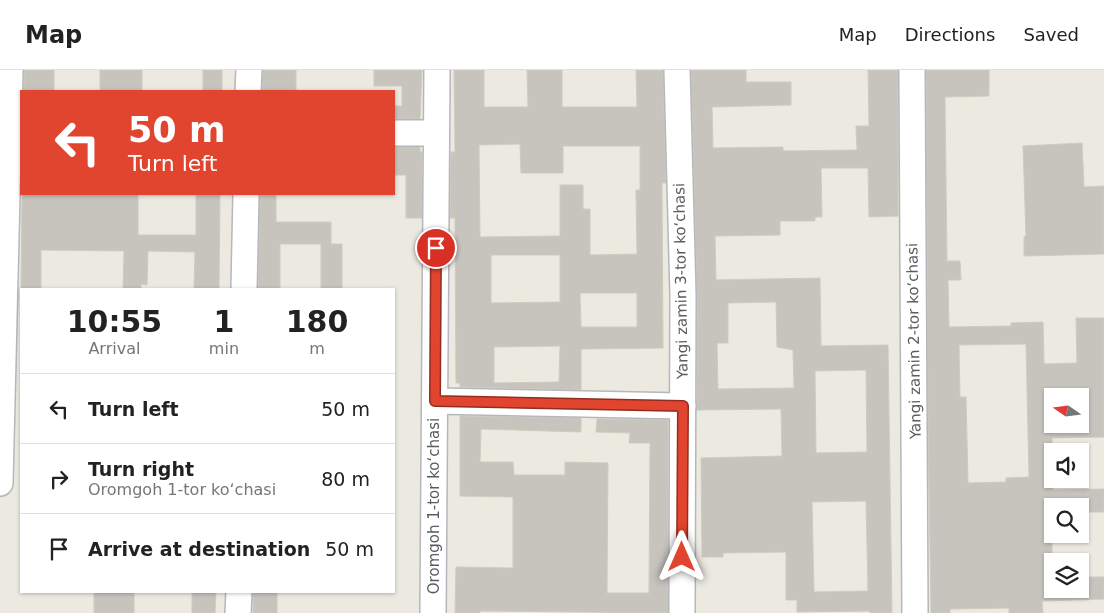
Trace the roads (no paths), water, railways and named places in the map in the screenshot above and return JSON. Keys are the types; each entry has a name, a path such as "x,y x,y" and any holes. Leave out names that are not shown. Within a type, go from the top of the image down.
{"street":[{"path":"0,483 5,144 10,70"},
{"path":"248,90 249,70"},
{"name":"Oromgoh 1-tor koʻchasi","path":"433,613 437,70"},
{"name":"Yangi zamin 3-tor koʻchasi","path":"677,70 683,295 682,613"},
{"name":"Yangi zamin 2-tor koʻchasi","path":"912,70 915,613"},
{"path":"395,133 436,133"},
{"path":"244,288 246,195"},
{"path":"435,401 683,406"},
{"path":"238,613 239,593"}]}
